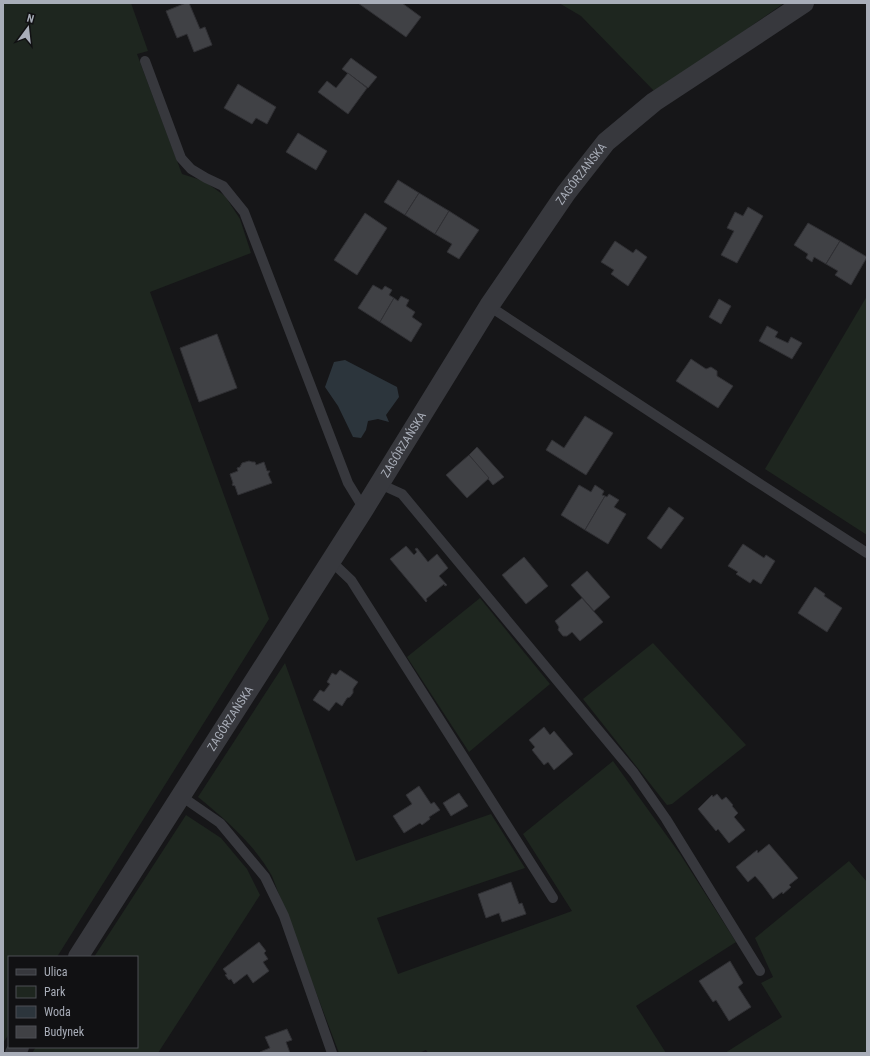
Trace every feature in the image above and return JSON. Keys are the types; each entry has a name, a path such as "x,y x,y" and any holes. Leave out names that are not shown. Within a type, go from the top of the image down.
{"street":[{"name":"ZAGÓRZAŃSKA","path":"79,956 380,484 489,306 566,193 606,142 654,102 804,3"}],"lane":[{"path":"145,61 181,158 191,169 223,186 244,212 348,483 364,509"},
{"path":"489,306 867,553"},
{"path":"380,484 402,494 634,773 666,819 760,971"},
{"path":"331,560 351,580 553,898"},
{"path":"181,796 220,823 265,877 284,916 332,1053"}],"green space":[{"path":"3,3 131,3 148,51 137,54 182,174 204,181 225,196 240,219 251,253 150,292 269,619 58,956 8,956 8,1036 3,1043"},
{"path":"559,3 784,3 656,93 581,16"},
{"path":"867,296 867,535 765,469"},
{"path":"480,598 550,684 469,752 407,657"},
{"path":"653,643 746,745 672,804 667,805 583,699"},
{"path":"285,663 356,861 491,814 525,868 377,918 398,974 572,911 523,834 613,761 680,854 736,942 636,1006 666,1053 428,1053 426,1050 419,1053 339,1053 272,876 265,864 248,843 198,797"},
{"path":"186,815 221,838 247,869 260,895 158,1053 32,1053 35,1048 138,1048 138,956 95,956"},
{"path":"849,861 867,882 867,1053 725,1053 782,1017 761,983 773,977 755,938"}],"water":[{"path":"345,360 397,387 399,397 386,415 389,422 378,419 368,421 366,430 361,438 353,437 338,406 325,387 334,362"}],"building":[{"path":"189,3 200,29 205,27 212,45 194,52 187,34 177,38 166,11"},
{"path":"358,3 402,3 421,17 406,37"},
{"path":"351,58 377,77 368,88 342,69"},
{"path":"348,73 367,88 348,114 318,92 327,81 336,88"},
{"path":"238,84 276,107 267,124 256,118 252,124 224,108"},
{"path":"298,133 327,151 316,170 286,152"},
{"path":"398,180 419,193 405,215 384,202"},
{"path":"419,193 449,211 435,234 405,215"},
{"path":"748,207 763,216 737,263 721,255 734,231 727,228 735,212 743,216"},
{"path":"449,211 479,230 459,259 447,252 452,244 435,234"},
{"path":"365,213 387,228 357,275 334,260"},
{"path":"808,223 840,241 826,264 814,257 812,262 806,258 808,254 794,245"},
{"path":"615,241 633,253 636,249 647,257 628,286 611,274 614,270 601,262"},
{"path":"840,241 867,257 851,285 835,275 838,271 826,264"},
{"path":"373,285 382,290 385,286 392,290 389,295 394,298 380,322 358,308"},
{"path":"401,296 409,300 406,306 415,312 412,317 422,324 411,342 380,322 394,298 398,301"},
{"path":"719,299 731,306 721,324 709,317"},
{"path":"767,326 778,332 775,337 788,343 791,337 802,343 792,359 759,341"},
{"path":"217,334 237,388 199,402 180,348"},
{"path":"691,359 706,369 711,367 717,371 717,376 733,386 718,408 676,381"},
{"path":"585,416 613,433 586,475 546,450 552,440 564,448"},
{"path":"477,447 504,477 493,485 469,455"},
{"path":"469,455 489,478 467,498 446,475"},
{"path":"249,461 255,462 256,465 264,462 267,471 270,471 268,474 272,483 238,495 235,486 232,485 233,483 230,474 238,471 237,468 240,467 242,463"},
{"path":"579,485 591,492 595,485 604,491 602,495 605,496 585,530 561,515"},
{"path":"609,494 619,500 614,507 626,514 608,544 585,530 605,496 607,497"},
{"path":"669,507 684,518 661,549 647,538"},
{"path":"743,544 764,558 766,555 775,561 761,584 753,579 750,583 736,574 738,572 728,566"},
{"path":"406,546 414,555 417,552 415,549 417,548 428,562 437,554 448,568 439,576 447,585 445,586 444,584 426,599 426,602 390,559"},
{"path":"524,557 548,586 526,604 502,575"},
{"path":"587,571 610,597 594,611 571,585"},
{"path":"815,587 825,594 824,596 842,608 827,632 798,613"},
{"path":"582,598 603,622 580,641 572,632 567,636 563,636 558,630 559,627 555,621"},
{"path":"340,670 358,682 353,689 353,693 347,698 342,706 336,702 329,711 313,700 320,690 324,692 330,684 327,682 332,673 336,675"},
{"path":"544,727 550,735 554,731 573,754 554,770 548,762 544,765 532,750 535,747 529,740"},
{"path":"419,786 431,804 434,802 440,810 429,817 430,819 422,825 420,823 404,833 393,816 412,804 406,795"},
{"path":"459,793 468,806 451,816 443,803"},
{"path":"717,794 722,800 726,797 733,805 732,806 738,813 734,817 745,830 729,843 718,829 716,831 698,809 712,795 713,797"},
{"path":"769,844 798,878 789,885 791,887 783,894 782,892 773,899 755,876 748,882 736,867 757,850 758,853"},
{"path":"511,882 519,904 522,903 526,914 502,922 499,913 486,918 478,894"},
{"path":"259,942 266,951 264,953 268,959 263,962 269,971 253,983 247,974 234,984 231,979 229,980 225,975 227,974 223,969"},
{"path":"730,961 743,983 738,987 751,1007 729,1021 716,1000 713,1002 699,981"},
{"path":"287,1029 292,1040 286,1042 290,1053 260,1053 270,1048 265,1037"}]}
